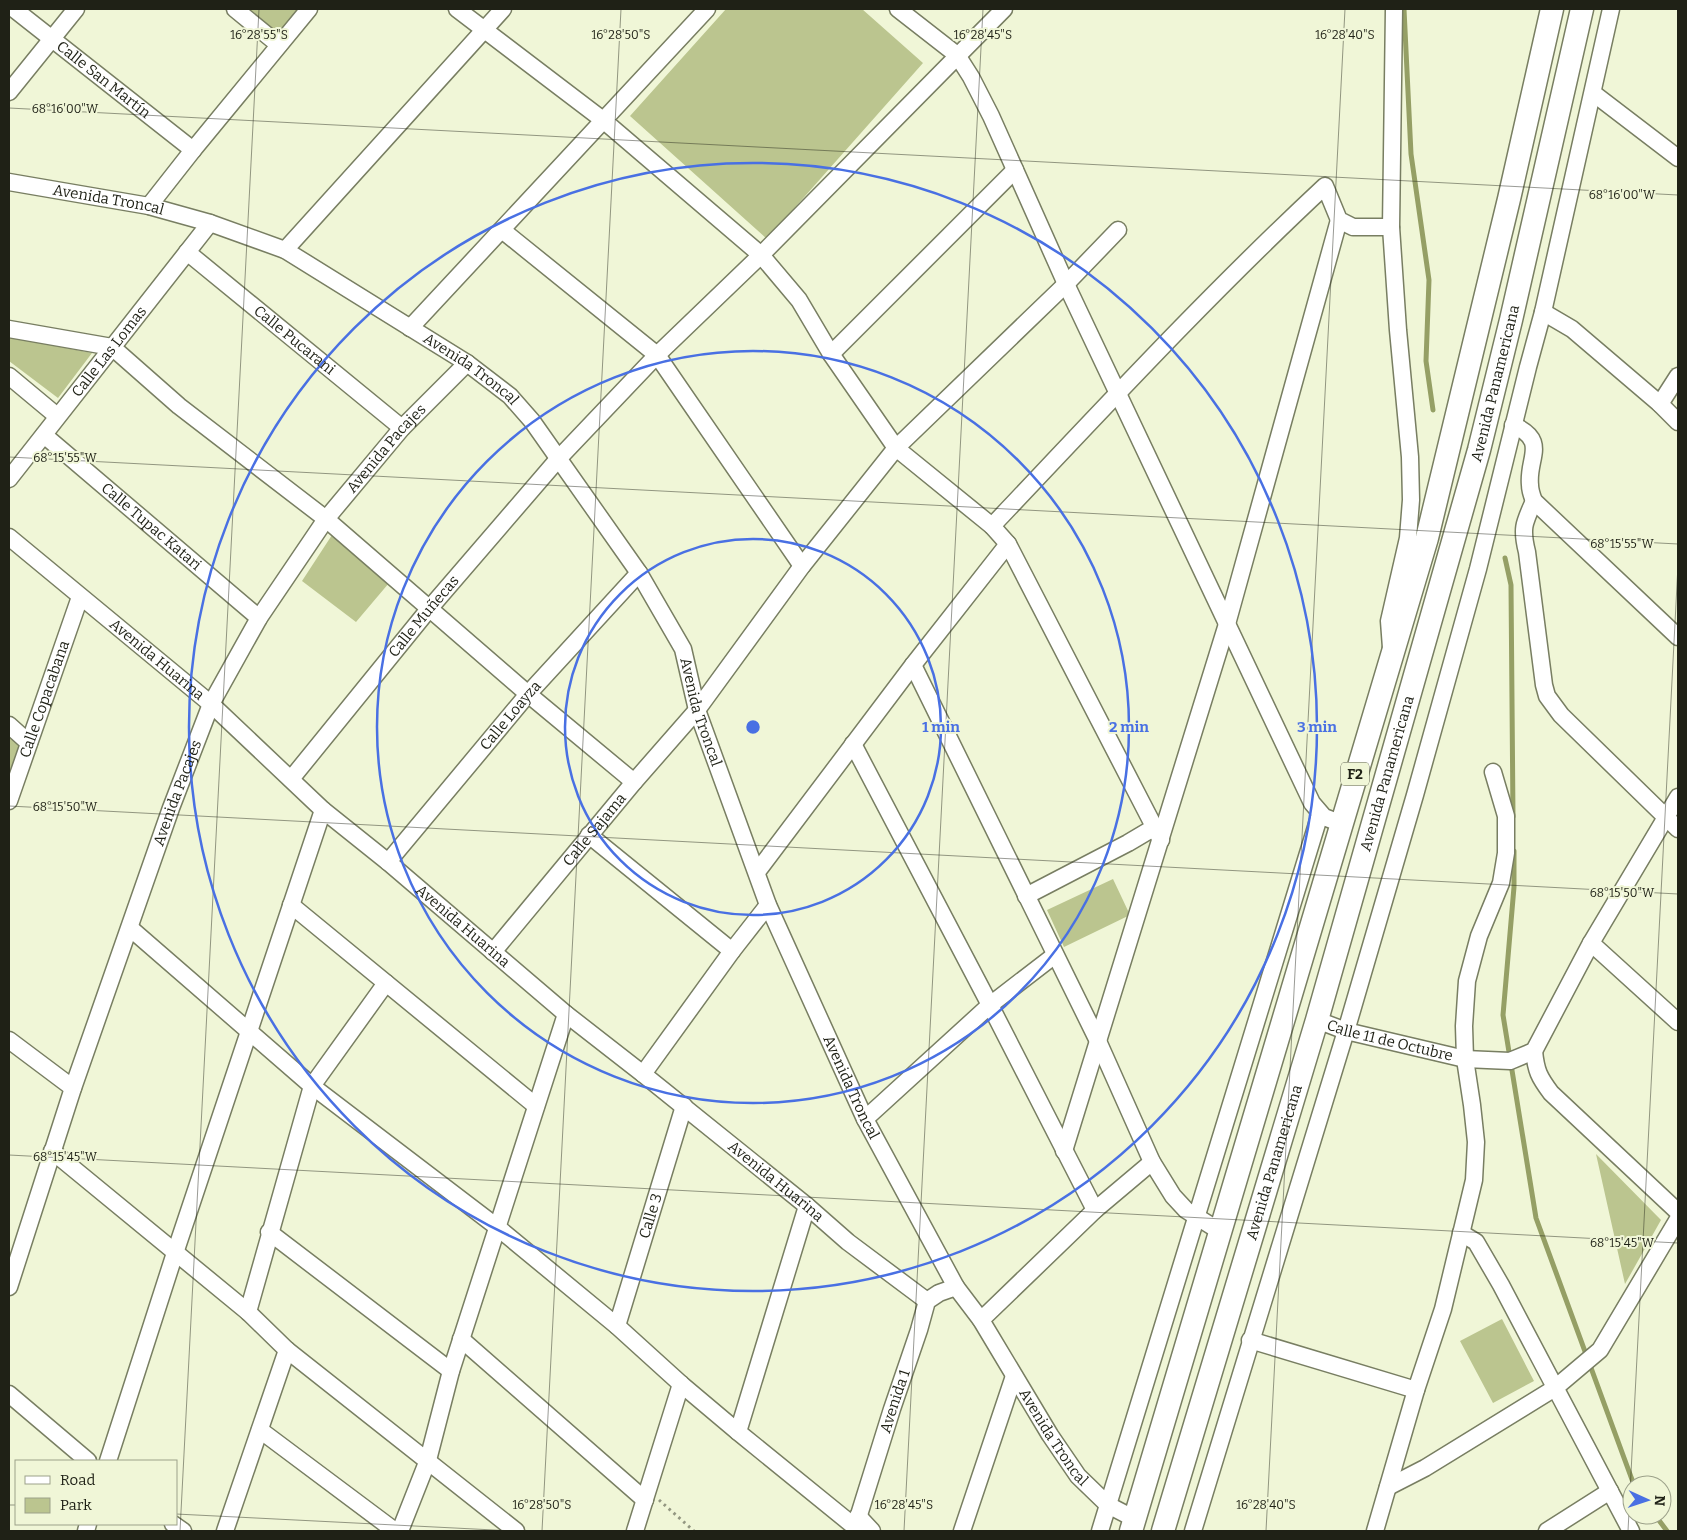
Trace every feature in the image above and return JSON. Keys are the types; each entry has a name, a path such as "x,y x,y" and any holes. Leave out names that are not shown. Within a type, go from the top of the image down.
{"highway":[{"name":"Avenida Panamericana","path":"1133,1525 1340,823 1427,538 1509,199 1552,9"},
{"name":"Avenida Panamericana","path":"1163,1531 1317,1020 1479,450 1511,320 1582,9"}],"street":[{"name":"Calle San Martín","path":"14,9 193,150"},
{"path":"9,92 76,9"},
{"path":"236,9 279,45"},
{"path":"149,206 309,9"},
{"path":"456,9 604,120 761,255 800,300 831,354 896,448 992,526 1008,544 1158,833"},
{"path":"285,250 503,9"},
{"path":"410,328 707,9"},
{"path":"898,9 958,55 975,85 1066,284 1308,794 1324,818 1340,823"},
{"name":"Calle Muñecas","path":"291,779 429,609 560,458 657,355 761,255 1004,9"},
{"name":"Avenida Panamericana","path":"1391,655 1389,621 1408,538 1411,500 1410,457 1398,330 1391,227 1394,9"},
{"name":"Avenida Panamericana","path":"1193,1531 1346,1031 1415,795 1475,578 1543,312 1611,9"},
{"path":"1593,93 1678,158"},
{"path":"831,354 1015,170"},
{"name":"Avenida Troncal","path":"9,182 149,206 210,224 285,250 467,363 510,396 532,421 560,458 639,573 683,649 697,710 768,905 865,1119 956,1287 981,1320 1050,1435 1078,1476 1108,1505 1133,1525"},
{"path":"992,526 1118,393 1284,224 1325,186 1339,220 1227,624 1158,833 1064,1151"},
{"path":"1339,220 1353,227 1391,227"},
{"name":"Calle Las Lomas","path":"9,479 210,224"},
{"path":"502,230 657,355 802,566"},
{"name":"Calle Sajama","path":"493,952 589,835 697,710 802,566 896,448 1066,284 1118,230"},
{"name":"Calle Pucarani","path":"187,252 402,428"},
{"path":"1543,312 1572,329 1660,404 1678,422"},
{"path":"9,329 112,347 178,406 326,519 528,694 634,782"},
{"name":"Avenida Pacajes","path":"9,1287 73,1088 171,808 211,704 259,618 326,519 402,428 467,363"},
{"path":"9,376 57,416"},
{"path":"1660,404 1678,376"},
{"path":"1513,425 1524,430 1531,437 1535,452 1530,485 1534,501 1678,636"},
{"name":"Calle Tupac Katari","path":"44,434 259,618"},
{"path":"1534,501 1525,521 1522,534 1527,552 1547,696 1561,714 1672,823"},
{"name":"Avenida Huarina","path":"9,537 211,704 323,810 388,862 566,1014 684,1106 807,1206 848,1242 927,1301"},
{"path":"757,872 913,665 1008,544"},
{"name":"Calle Loayza","path":"388,862 528,694 639,573"},
{"name":"Calle Copacabana","path":"9,801 80,597"},
{"path":"913,665 1098,1040 1152,1162 1173,1196 1186,1210 1220,1232"},
{"path":"9,725 29,743"},
{"path":"853,744 1095,1210"},
{"path":"1375,1531 1416,1390 1443,1309 1474,1180 1476,1142 1465,1059 1464,1026 1468,981 1479,936 1501,883 1506,853 1506,816 1493,772"},
{"path":"1678,798 1672,823 1592,943 1534,1051 1539,1076 1551,1093 1678,1212"},
{"path":"108,1460 175,1253 323,810"},
{"path":"1100,1531 1320,814"},
{"path":"1026,896 1128,843 1158,833"},
{"path":"589,835 732,951"},
{"path":"291,905 536,1106"},
{"path":"644,1074 732,951 768,905"},
{"path":"130,928 312,1086 497,1227 617,1326 738,1432 856,1525 872,1531"},
{"path":"1592,943 1678,1022"},
{"path":"865,1119 990,1006 1055,955"},
{"path":"248,1312 312,1086 386,983"},
{"path":"400,1531 428,1460 451,1371 566,1014"},
{"name":"Calle 11 de Octubre","path":"1317,1020 1346,1031 1465,1059 1510,1061 1534,1051"},
{"path":"9,1040 73,1088"},
{"name":"Calle 3","path":"617,1326 684,1106"},
{"path":"52,1151 248,1312 287,1350 516,1531"},
{"path":"981,1320 1095,1210 1152,1162"},
{"path":"738,1432 807,1206"},
{"path":"1388,1487 1425,1468 1555,1388 1600,1350 1678,1219"},
{"path":"270,1232 451,1371"},
{"path":"1461,1233 1476,1242 1631,1531"},
{"path":"927,1301 939,1293 956,1287"},
{"name":"Avenida 1","path":"856,1525 927,1301"},
{"path":"461,1339 647,1495"},
{"path":"1250,1340 1416,1390"},
{"path":"225,1531 287,1350"},
{"path":"962,1531 1014,1376"},
{"path":"635,1531 681,1384"},
{"path":"9,1394 87,1460"},
{"path":"260,1430 395,1531"},
{"path":"1547,1531 1610,1491"}],"path":[{"path":"647,1495 694,1531"}],"green space":[{"path":"246,9 300,9 279,35"},
{"path":"726,9 862,9 923,63 767,239 630,116"},
{"path":"9,337 92,353 58,398 9,361"},
{"path":"332,535 389,583 356,622 302,581"},
{"path":"9,733 22,744 9,779"},
{"path":"1113,879 1130,915 1064,947 1047,910"},
{"path":"1596,1154 1661,1220 1625,1284"},
{"path":"1502,1319 1534,1381 1493,1403 1460,1341"}],"waterway":[{"path":"1404,9 1411,154 1429,280 1426,361 1433,410"},
{"path":"1505,558 1511,585 1513,817"},
{"path":"1514,851 1514,887 1503,1015 1536,1218 1630,1475"},
{"path":"1662,1525 1667,1531"}]}
